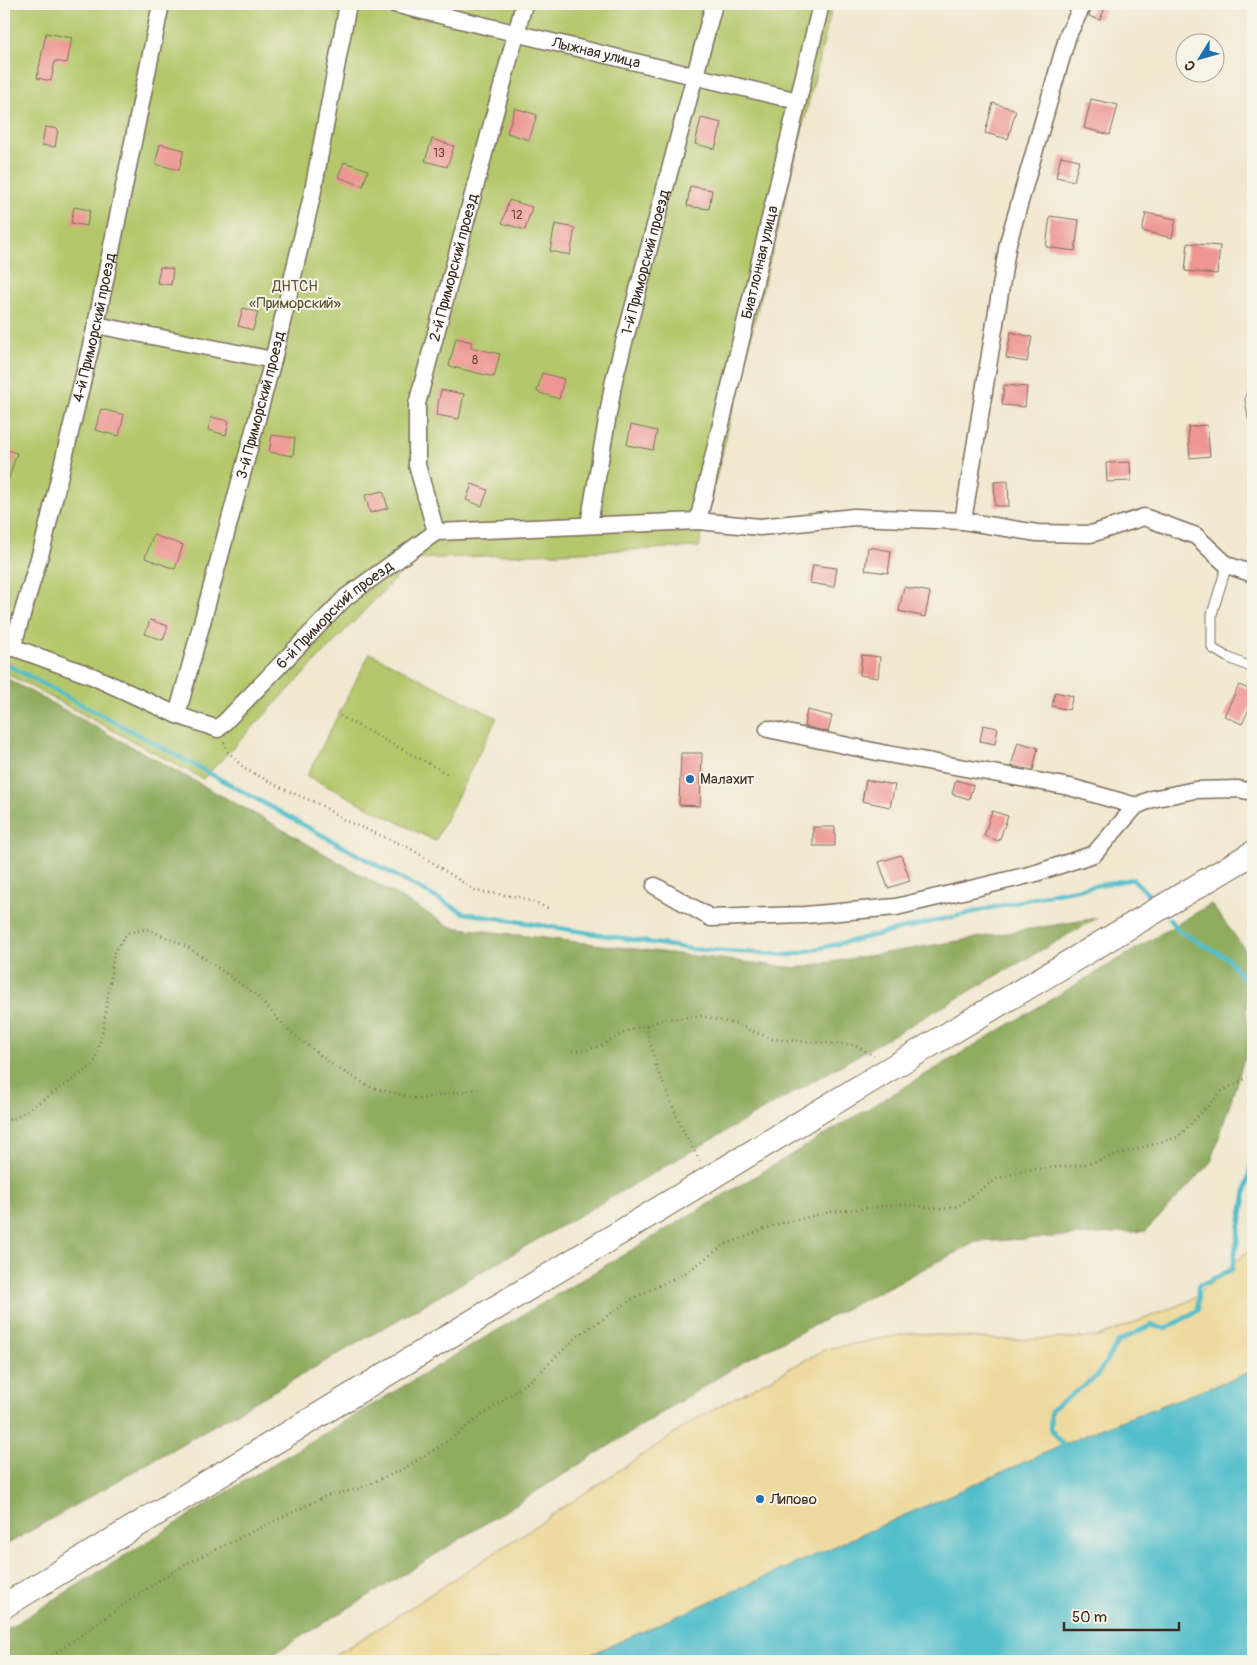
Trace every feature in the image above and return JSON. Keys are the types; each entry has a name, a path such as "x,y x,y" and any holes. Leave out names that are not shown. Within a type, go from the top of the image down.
{"main road":[{"path":"4,1606 892,1067 1253,853"}],"street":[{"name":"4-й Приморский проезд","path":"8,646 43,545 96,325 161,4"},
{"name":"3-й Приморский проезд","path":"177,715 273,360 312,196 348,4"},
{"name":"Лыжная улица","path":"394,4 798,101"},
{"name":"2-й Приморский проезд","path":"436,532 416,465 417,404 524,4"},
{"name":"1-й Приморский проезд","path":"589,524 614,380 714,4"},
{"name":"Биатлонная улица","path":"698,521 821,4"},
{"path":"963,521 1008,243 1068,35 1082,4"},
{"path":"96,325 273,360"},
{"path":"436,532 589,524 698,521 760,527 854,517 963,521 1037,533 1091,534 1144,517 1196,536 1227,565 1253,574"},
{"name":"6-й Приморский проезд","path":"218,729 346,597 436,532"},
{"path":"8,646 92,676 177,715 218,729"},
{"path":"768,729 882,753 1070,787 1136,806"},
{"path":"656,886 711,918 804,915 896,906 1033,874 1094,854 1136,806 1152,800 1195,790 1238,789 1253,792"}],"lane":[{"path":"1253,389 1250,399 1253,417"},
{"path":"1227,565 1212,614 1212,648 1227,657 1253,668"}],"path":[{"path":"340,716 450,775"},
{"path":"218,729 228,752 245,768 286,790 321,805 344,820 410,848 476,891 520,897 550,909"},
{"path":"4,1121 15,1118 94,1064 103,1030 114,953 127,933 147,929 188,947 255,994 288,1030 334,1066 370,1087 418,1099 478,1088"},
{"path":"572,1051 600,1046 628,1032 665,1019 702,1016 735,1024 772,1039 855,1045 892,1067"},
{"path":"646,1026 656,1066 680,1124 710,1178"},
{"path":"44,1661 158,1580 186,1564 326,1496 358,1489 401,1470 442,1445 536,1376 580,1334 634,1298 688,1272 724,1245 778,1224 830,1212 905,1204 944,1209 958,1206 996,1180 1026,1170 1082,1165 1178,1136 1222,1091 1253,1075"}],"green space":[{"name":"ДНТСН «Приморский»","path":"4,4 833,4 699,547 414,559 203,779 4,672"},
{"path":"370,653 497,718 435,841 307,776"},
{"path":"4,677 266,820 451,927 795,968 1097,918 4,1546"},
{"path":"1211,904 1244,948 1248,1047 1211,1162 1146,1231 976,1242 746,1360 406,1573 261,1661 4,1661 4,1631 248,1479"}],"sand":[{"name":"Липово","path":"1253,1247 1253,1371 1097,1430 576,1661 323,1661 354,1644 496,1552 701,1416 826,1349 911,1333 1008,1340 1098,1337 1189,1301"}],"water":[{"path":"1253,1371 1253,1661 576,1661 1097,1430"}],"building":[{"path":"1093,4 1105,8 1100,20 1089,16"},
{"path":"46,33 72,38 67,63 55,61 51,81 37,78"},
{"path":"1091,99 1118,105 1110,135 1084,128"},
{"path":"993,103 1016,110 1008,139 985,133"},
{"path":"515,108 537,115 529,140 507,133"},
{"path":"701,118 722,123 715,149 695,144"},
{"path":"45,127 58,129 55,147 42,145"},
{"path":"432,139 454,146 447,167 425,161"},
{"path":"160,144 184,150 179,170 155,164"},
{"path":"1061,156 1079,160 1074,181 1056,177"},
{"path":"344,162 368,170 363,186 338,177"},
{"path":"690,186 712,190 709,209 687,206"},
{"path":"509,200 532,207 525,230 502,223"},
{"path":"74,207 90,210 87,226 71,223"},
{"path":"1146,213 1176,219 1172,238 1142,231"},
{"path":"1050,216 1079,220 1075,251 1046,247"},
{"path":"555,224 575,228 570,255 550,251"},
{"path":"1188,243 1220,246 1217,274 1185,271"},
{"path":"160,267 173,269 171,285 157,283"},
{"path":"243,308 258,312 253,330 238,326"},
{"path":"1011,332 1032,337 1027,362 1006,358"},
{"path":"456,338 472,342 470,347 500,354 494,377 449,366"},
{"path":"542,373 564,379 559,399 537,392"},
{"path":"1004,385 1027,387 1025,407 1002,405"},
{"path":"441,390 464,394 459,419 436,415"},
{"path":"101,409 124,415 119,436 95,430"},
{"path":"211,417 229,421 226,435 208,430"},
{"path":"631,425 657,431 653,450 627,445"},
{"path":"1207,425 1210,456 1190,458 1188,427"},
{"path":"272,435 295,438 293,456 269,452"},
{"path":"4,449 17,453 6,487 4,486"},
{"path":"1130,462 1131,481 1107,482 1106,463"},
{"path":"1008,481 1009,506 995,506 994,482"},
{"path":"472,484 488,490 482,506 466,500"},
{"path":"383,491 388,508 370,513 365,495"},
{"path":"153,535 183,545 175,569 145,558"},
{"path":"868,547 891,551 888,573 865,570"},
{"path":"813,565 837,568 834,587 810,583"},
{"path":"904,587 930,592 925,617 899,611"},
{"path":"150,620 168,626 163,640 145,634"},
{"path":"862,655 880,657 878,678 860,675"},
{"path":"1239,685 1253,691 1253,701 1242,724 1224,716"},
{"path":"1055,692 1073,696 1069,710 1052,706"},
{"path":"807,710 832,716 828,732 804,726"},
{"path":"983,725 998,728 995,744 980,741"},
{"path":"1018,742 1038,748 1033,770 1011,766"},
{"path":"681,753 702,753 700,806 679,805"},
{"path":"866,780 895,785 890,807 862,801"},
{"path":"956,780 973,785 969,799 952,794"},
{"path":"992,811 1008,816 999,841 984,836"},
{"path":"813,827 835,827 835,846 813,846"},
{"path":"901,855 910,881 888,888 879,862"}],"waterway":[{"path":"4,663 464,913 691,949 791,955 1055,893 1133,879 1151,897"},
{"path":"1169,919 1179,931 1226,957 1253,990"},
{"path":"1063,1445 1050,1428 1051,1410 1097,1376 1118,1342 1151,1325 1166,1329 1198,1310 1198,1286 1232,1270 1253,1152"}],"place":[{"name":"Малахит","path":"690,779"},
{"name":"Липово","path":"760,1499"}]}
